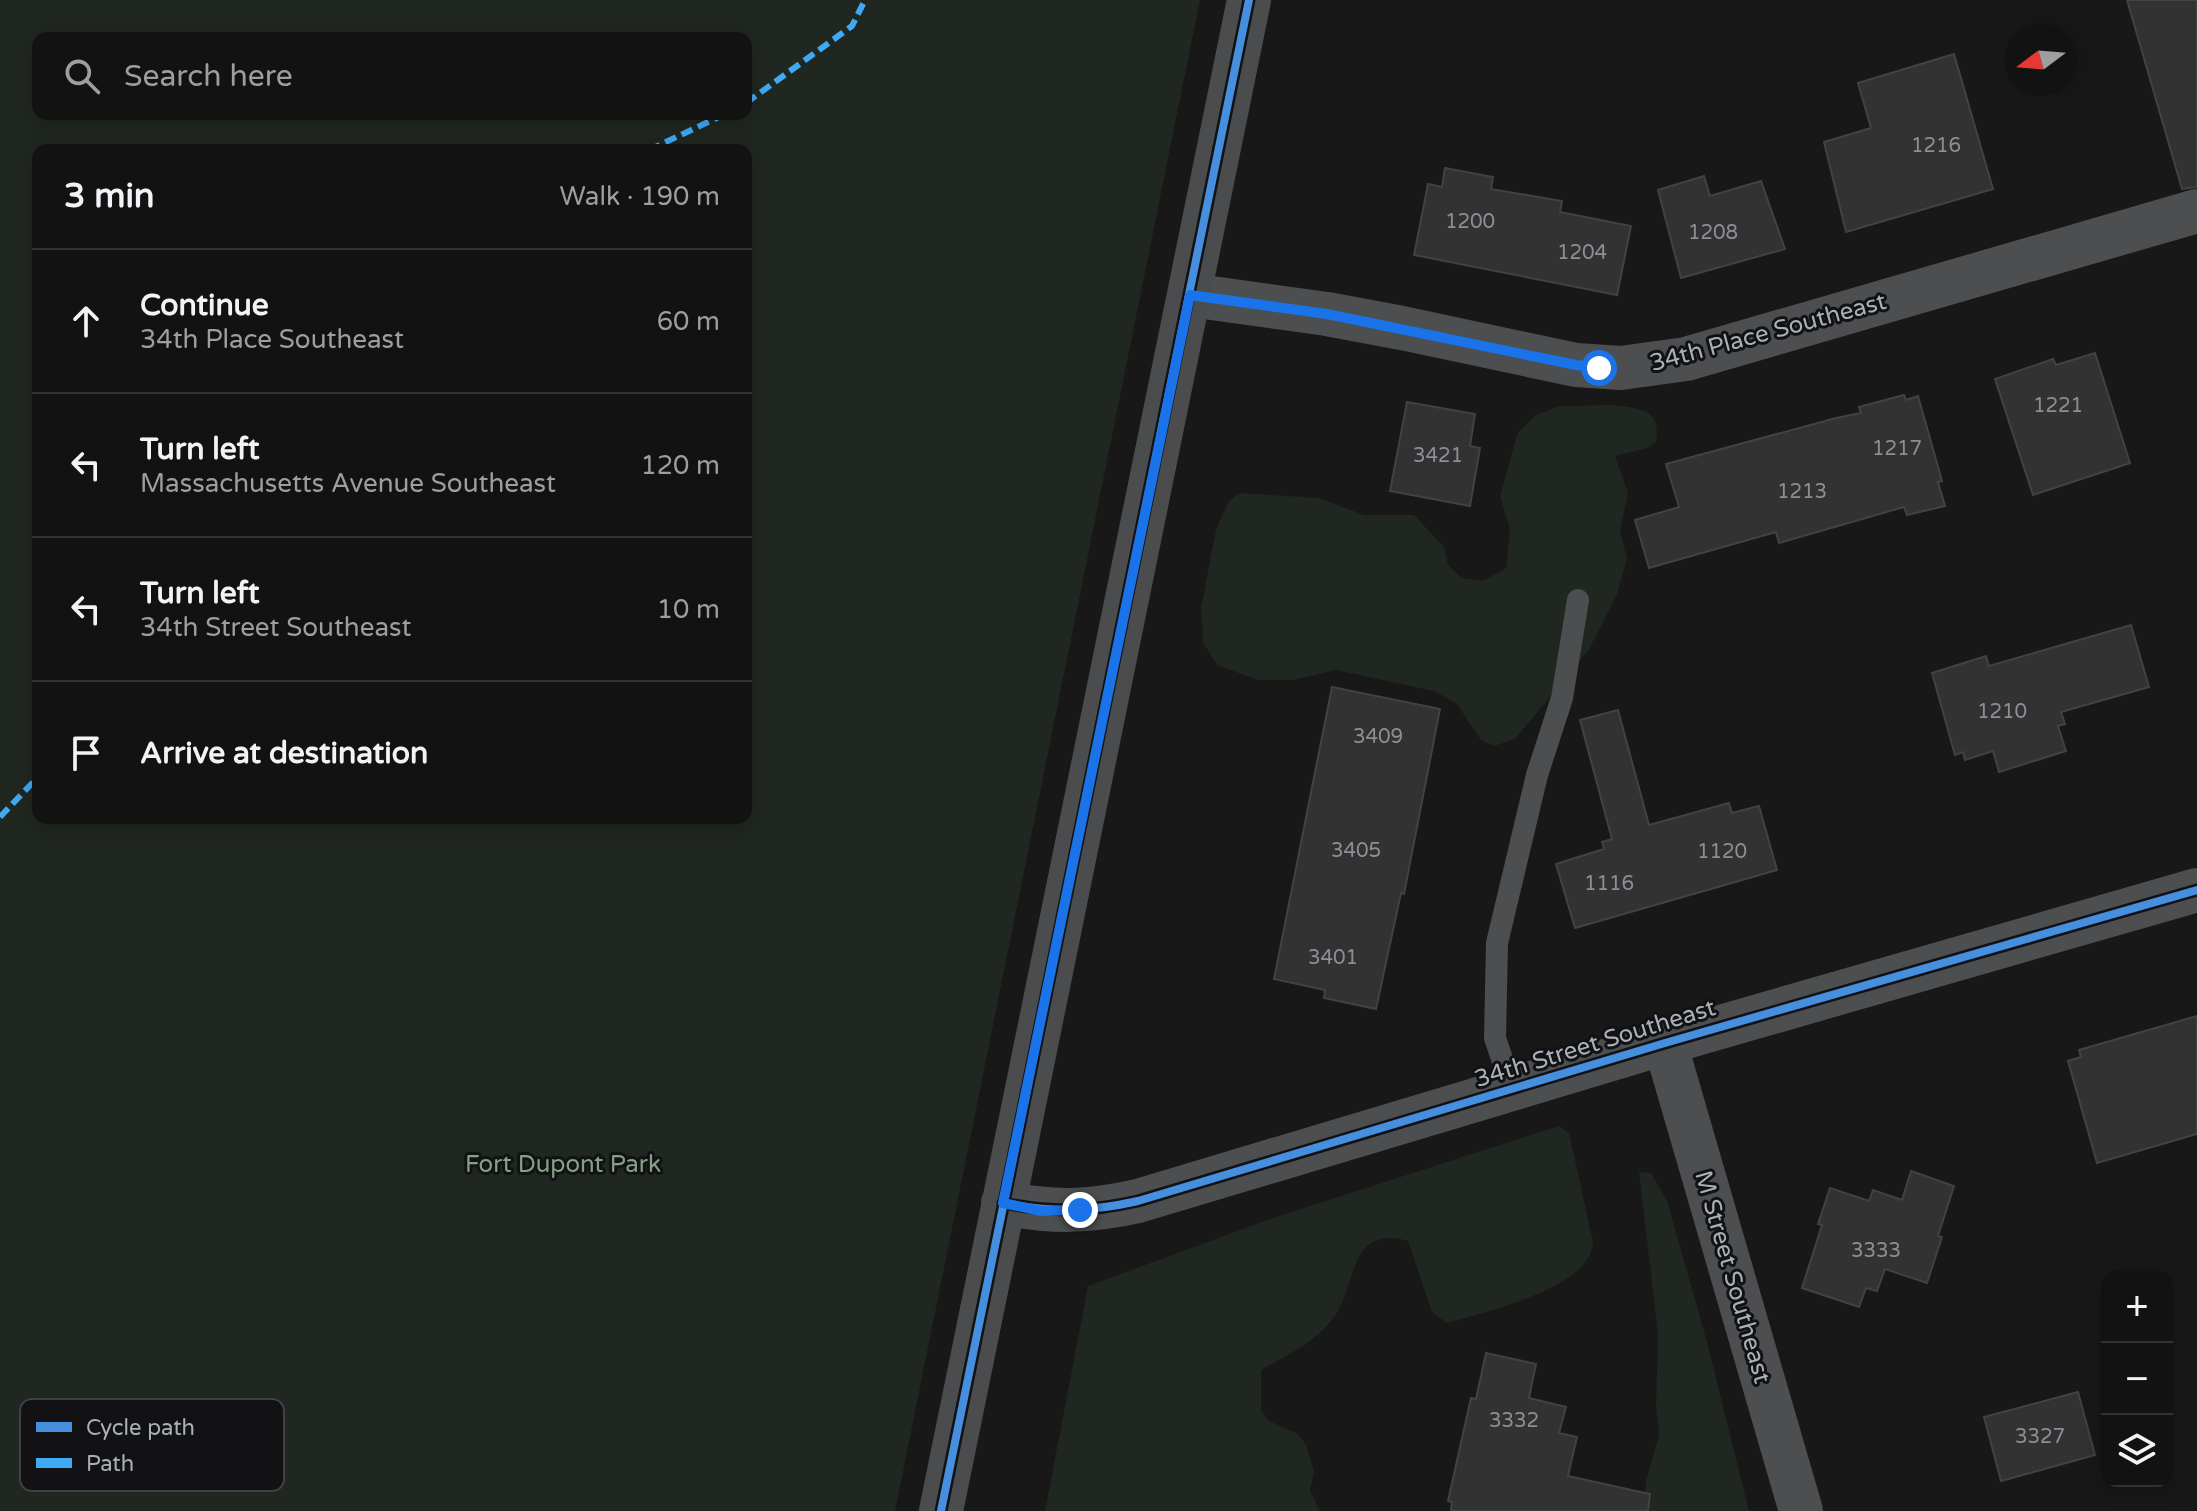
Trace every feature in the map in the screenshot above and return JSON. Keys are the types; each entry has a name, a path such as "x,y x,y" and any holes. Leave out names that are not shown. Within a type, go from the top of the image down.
{"street":[{"path":"941,1511 1249,0"},
{"name":"34th Place Southeast","path":"1190,295 1327,314 1576,365 1643,367 1686,359 2197,211"},
{"name":"34th Street Southeast","path":"1003,1203 1041,1211 1113,1206 2197,890"},
{"name":"M Street Southeast","path":"1665,1043 1801,1511"}],"lane":[{"path":"1512,1088 1495,1038 1497,943 1537,775 1562,698 1578,600"}],"green space":[{"name":"Fort Dupont Park","path":"0,0 1200,0 895,1511 0,1511"},
{"path":"1615,405 1647,413 1656,423 1657,431 1656,442 1647,448 1615,456 1628,493 1620,532 1627,558 1617,595 1588,651 1515,739 1494,746 1481,740 1456,703 1434,691 1336,670 1293,680 1258,680 1217,665 1203,642 1201,609 1216,529 1229,501 1239,493 1319,498 1364,515 1414,515 1444,547 1448,565 1462,578 1483,581 1506,568 1510,529 1500,496 1518,432 1536,415 1560,406"},
{"path":"1559,1126 1569,1133 1593,1242 1588,1259 1574,1273 1533,1296 1447,1323 1432,1312 1408,1241 1388,1238 1374,1242 1356,1262 1340,1307 1332,1320 1308,1342 1261,1370 1261,1410 1269,1421 1296,1433 1306,1444 1314,1471 1310,1491 1320,1511 1045,1511 1088,1286 1273,1218"},
{"path":"1639,1172 1651,1173 1667,1201 1707,1342 1749,1511 1643,1511 1646,1481 1659,1436 1656,1406 1658,1334"}],"building":[{"path":"2127,0 2197,0 2197,187 2182,189"},
{"path":"1954,54 1993,189 1846,232 1824,142 1871,128 1858,83"},
{"path":"1445,168 1493,177 1491,189 1562,201 1560,212 1631,226 1617,295 1414,255 1428,184 1442,187"},
{"path":"1704,176 1710,196 1761,181 1785,249 1681,278 1658,190"},
{"path":"2095,353 2130,463 2033,495 1995,379 2053,359 2056,365"},
{"path":"1904,395 1906,400 1918,396 1942,481 1938,482 1945,506 1907,515 1904,507 1779,543 1776,532 1649,568 1635,520 1679,507 1666,464 1861,413 1859,407"},
{"path":"1407,402 1475,414 1470,446 1480,448 1470,506 1390,491"},
{"path":"2131,625 2149,687 2061,712 2065,724 2058,726 2066,751 1999,772 1993,751 1965,760 1963,752 1955,755 1932,673 1986,656 1989,666"},
{"path":"1332,687 1440,709 1404,894 1401,893 1376,1009 1324,998 1325,990 1274,979"},
{"path":"1618,710 1649,825 1729,803 1732,813 1759,806 1777,870 1575,928 1556,864 1604,849 1602,842 1612,839 1580,720"},
{"path":"2197,1016 2197,1134 2097,1163 2068,1061 2081,1057 2079,1050"},
{"path":"1911,1171 1954,1186 1927,1283 1885,1269 1877,1291 1866,1288 1859,1307 1802,1288 1830,1188 1869,1201 1873,1190 1902,1200"},
{"path":"1486,1353 1536,1364 1529,1398 1566,1407 1559,1433 1577,1437 1568,1476 1650,1494 1648,1511 1451,1511 1452,1502 1448,1501 1471,1398 1476,1399"},
{"path":"2078,1392 2095,1455 2001,1481 1984,1417"}],"marked path":[{"path":"752,99 852,26 865,0"},
{"path":"662,144 712,120"},
{"path":"0,817 32,783"}],"cycle path":[{"path":"941,1511 1249,0"},
{"path":"1003,1203 1070,1210 1138,1201 1665,1043 2197,890"}],"route":[{"path":"1080,1210 1041,1211 1003,1203 1190,295 1327,314 1599,368"}]}
